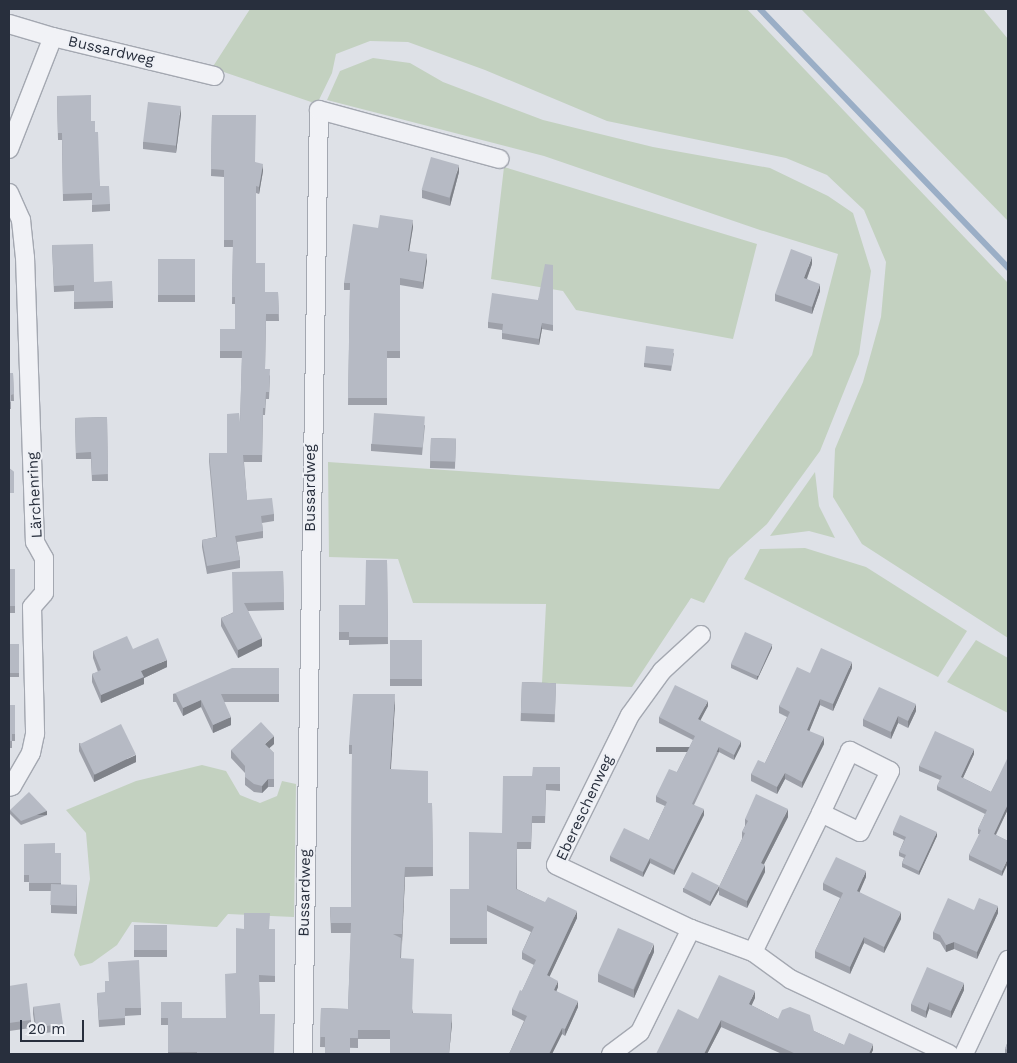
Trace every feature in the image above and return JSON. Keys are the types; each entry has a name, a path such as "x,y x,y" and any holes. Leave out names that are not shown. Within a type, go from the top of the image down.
{"street":[{"name":"Bussardweg","path":"9,24 53,37 214,76"},
{"path":"9,149 53,37"},
{"name":"Bussardweg","path":"303,1054 314,269 319,110 499,160"},
{"name":"Lärchenring","path":"9,193 21,220 25,257 35,542 44,558 44,593 32,607 35,734 30,753 12,786 9,787"},
{"name":"Ebereschenweg","path":"701,636 662,671 630,715 556,865 691,928 753,952 790,979 949,1054"},
{"path":"753,952 850,751 890,771 860,832 821,813"},
{"path":"611,1054 640,1032 691,928"},
{"path":"964,1054 1008,960"}],"green space":[{"path":"250,9 747,9 1008,283 1008,638 862,544 833,497 835,449 863,382 881,317 886,262 864,210 827,175 786,158 607,121 485,70 408,42 370,41 336,54 332,73 317,104 212,68"},
{"path":"801,9 983,9 1008,39 1008,221"},
{"path":"373,58 410,63 443,82 543,120 653,147 770,168 828,196 853,213 871,271 859,354 820,451 767,524 729,558 704,603 691,598 632,687 542,683 546,604 413,603 398,559 329,557 328,462 719,489 812,355 838,254 760,230 544,156 327,100 340,71"},
{"path":"504,167 757,244 733,339 576,310 563,291 491,279"},
{"path":"815,472 819,506 835,538 809,531 770,536"},
{"path":"805,548 866,567 967,631 938,677 744,579 760,549"},
{"path":"976,640 1008,658 1008,713 947,682"},
{"path":"202,765 226,771 240,795 260,803 277,796 282,781 296,784 294,917 228,914 217,927 132,922 117,945 92,963 80,966 74,955 90,879 86,833 66,810 136,781"}],"building":[{"path":"91,95 91,121 95,121 95,132 98,132 100,186 109,186 110,204 92,205 92,193 63,194 62,133 58,133 57,96"},
{"path":"148,102 181,106 176,146 143,142"},
{"path":"212,115 256,115 255,162 263,164 259,187 256,186 256,263 265,263 265,292 278,292 279,314 266,314 265,369 270,369 269,392 266,392 265,408 263,408 262,455 243,455 247,500 272,498 274,514 261,516 263,531 235,536 240,560 207,566 202,540 217,537 209,453 227,453 227,414 239,413 240,422 242,351 220,351 220,329 235,329 235,297 232,297 233,240 224,240 224,170 211,169"},
{"path":"431,157 459,165 450,198 422,190"},
{"path":"380,215 413,220 408,251 427,254 423,282 400,278 400,351 387,351 387,398 348,398 350,283 344,283 353,224 378,228"},
{"path":"93,244 94,282 112,281 113,301 74,302 74,285 54,286 52,245"},
{"path":"791,249 812,257 804,278 820,284 812,307 775,294"},
{"path":"158,259 195,259 195,295 158,295"},
{"path":"545,264 553,265 553,325 542,323 539,339 502,333 503,324 488,322 492,293 538,300"},
{"path":"646,346 674,349 672,366 644,363"},
{"path":"9,363 10,373 13,373 14,394 11,395 11,402 9,402"},
{"path":"374,413 425,417 423,447 372,444"},
{"path":"107,417 108,474 92,475 91,452 76,453 75,418"},
{"path":"431,438 456,439 455,462 430,461"},
{"path":"9,468 14,472 14,493 9,493"},
{"path":"366,560 387,560 388,637 349,637 349,632 339,632 339,605 365,605"},
{"path":"9,569 15,569 15,606 9,606"},
{"path":"283,571 284,602 244,603 262,638 238,650 221,618 233,613 232,572"},
{"path":"745,632 772,644 758,676 731,664"},
{"path":"127,636 133,649 158,638 167,660 141,671 144,677 101,695 92,674 101,670 93,651"},
{"path":"390,640 422,640 422,679 390,679"},
{"path":"9,644 19,644 19,673 9,673"},
{"path":"821,648 852,662 833,704 820,699 807,730 824,737 802,782 785,773 777,787 751,774 758,760 765,763 790,712 779,706 797,667 810,673"},
{"path":"232,668 279,668 279,694 221,694 231,717 213,725 201,700 183,708 176,694 173,694"},
{"path":"522,682 556,683 555,714 521,713"},
{"path":"675,685 708,701 698,719 741,741 734,755 719,747 692,804 704,809 674,870 650,858 643,872 610,856 624,828 649,840 667,802 656,796 669,769 677,772 695,736 659,717"},
{"path":"879,687 916,704 908,721 898,716 891,732 863,719"},
{"path":"353,694 395,694 390,769 428,771 428,803 432,803 433,867 405,867 402,934 393,934 401,938 400,958 414,959 412,1013 452,1014 449,1054 390,1054 390,1030 358,1030 358,1038 350,1038 350,1054 325,1054 325,1037 320,1037 321,1008 348,1009 351,923 331,923 330,907 351,907 352,745 349,745"},
{"path":"9,705 15,705 15,734 12,734 12,741 9,741"},
{"path":"261,722 274,736 265,744 274,753 274,779 268,779 262,786 254,784 245,777 245,766 231,750"},
{"path":"121,724 136,755 95,775 80,744"},
{"path":"935,731 974,749 961,777 991,792 1008,760 1008,804 994,834 1008,841 1008,858 1002,871 969,855 981,830 978,829 987,810 937,786 942,776 919,766"},
{"path":"533,767 560,767 560,784 546,784 545,816 532,816 531,842 517,842 516,889 545,902 548,897 577,911 547,975 558,981 554,990 578,1001 565,1029 562,1028 549,1054 509,1054 527,1016 512,1009 536,960 522,952 534,927 487,905 487,938 450,938 450,889 469,889 469,832 502,833 503,776 532,776"},
{"path":"29,792 47,811 21,821 10,810"},
{"path":"756,794 788,809 761,863 765,865 747,901 719,887 745,833 742,832 748,821 745,819"},
{"path":"900,815 937,832 919,871 902,863 906,855 899,852 906,837 893,831"},
{"path":"55,843 55,853 61,853 61,883 29,883 29,875 24,875 24,844"},
{"path":"836,857 866,871 857,891 901,912 884,947 864,937 850,967 815,951 843,893 823,883"},
{"path":"692,872 719,886 711,902 684,888"},
{"path":"51,884 77,885 76,906 50,905"},
{"path":"948,898 974,910 979,898 998,906 977,952 954,942 946,945 940,935 933,932"},
{"path":"244,913 270,913 269,929 275,929 275,976 259,975 260,1014 275,1014 274,1054 168,1052 168,1018 161,1018 161,1002 182,1002 182,1018 226,1018 225,974 236,973 236,928 244,929"},
{"path":"134,925 167,925 167,950 134,950"},
{"path":"618,928 654,944 633,990 598,974"},
{"path":"139,960 141,1008 125,1008 125,1018 99,1020 97,993 105,992 105,981 109,981 108,962"},
{"path":"927,967 964,983 951,1011 929,1002 926,1011 911,1004"},
{"path":"719,975 755,991 749,1004 778,1019 782,1010 790,1007 810,1015 814,1031 844,1045 849,1033 873,1044 869,1054 796,1054 721,1020 704,1054 656,1054 678,1009 698,1019"},
{"path":"27,983 31,1020 9,1023 9,986"},
{"path":"60,1003 63,1024 36,1028 33,1007"}],"waterway":[{"path":"760,9 1008,268"}]}
